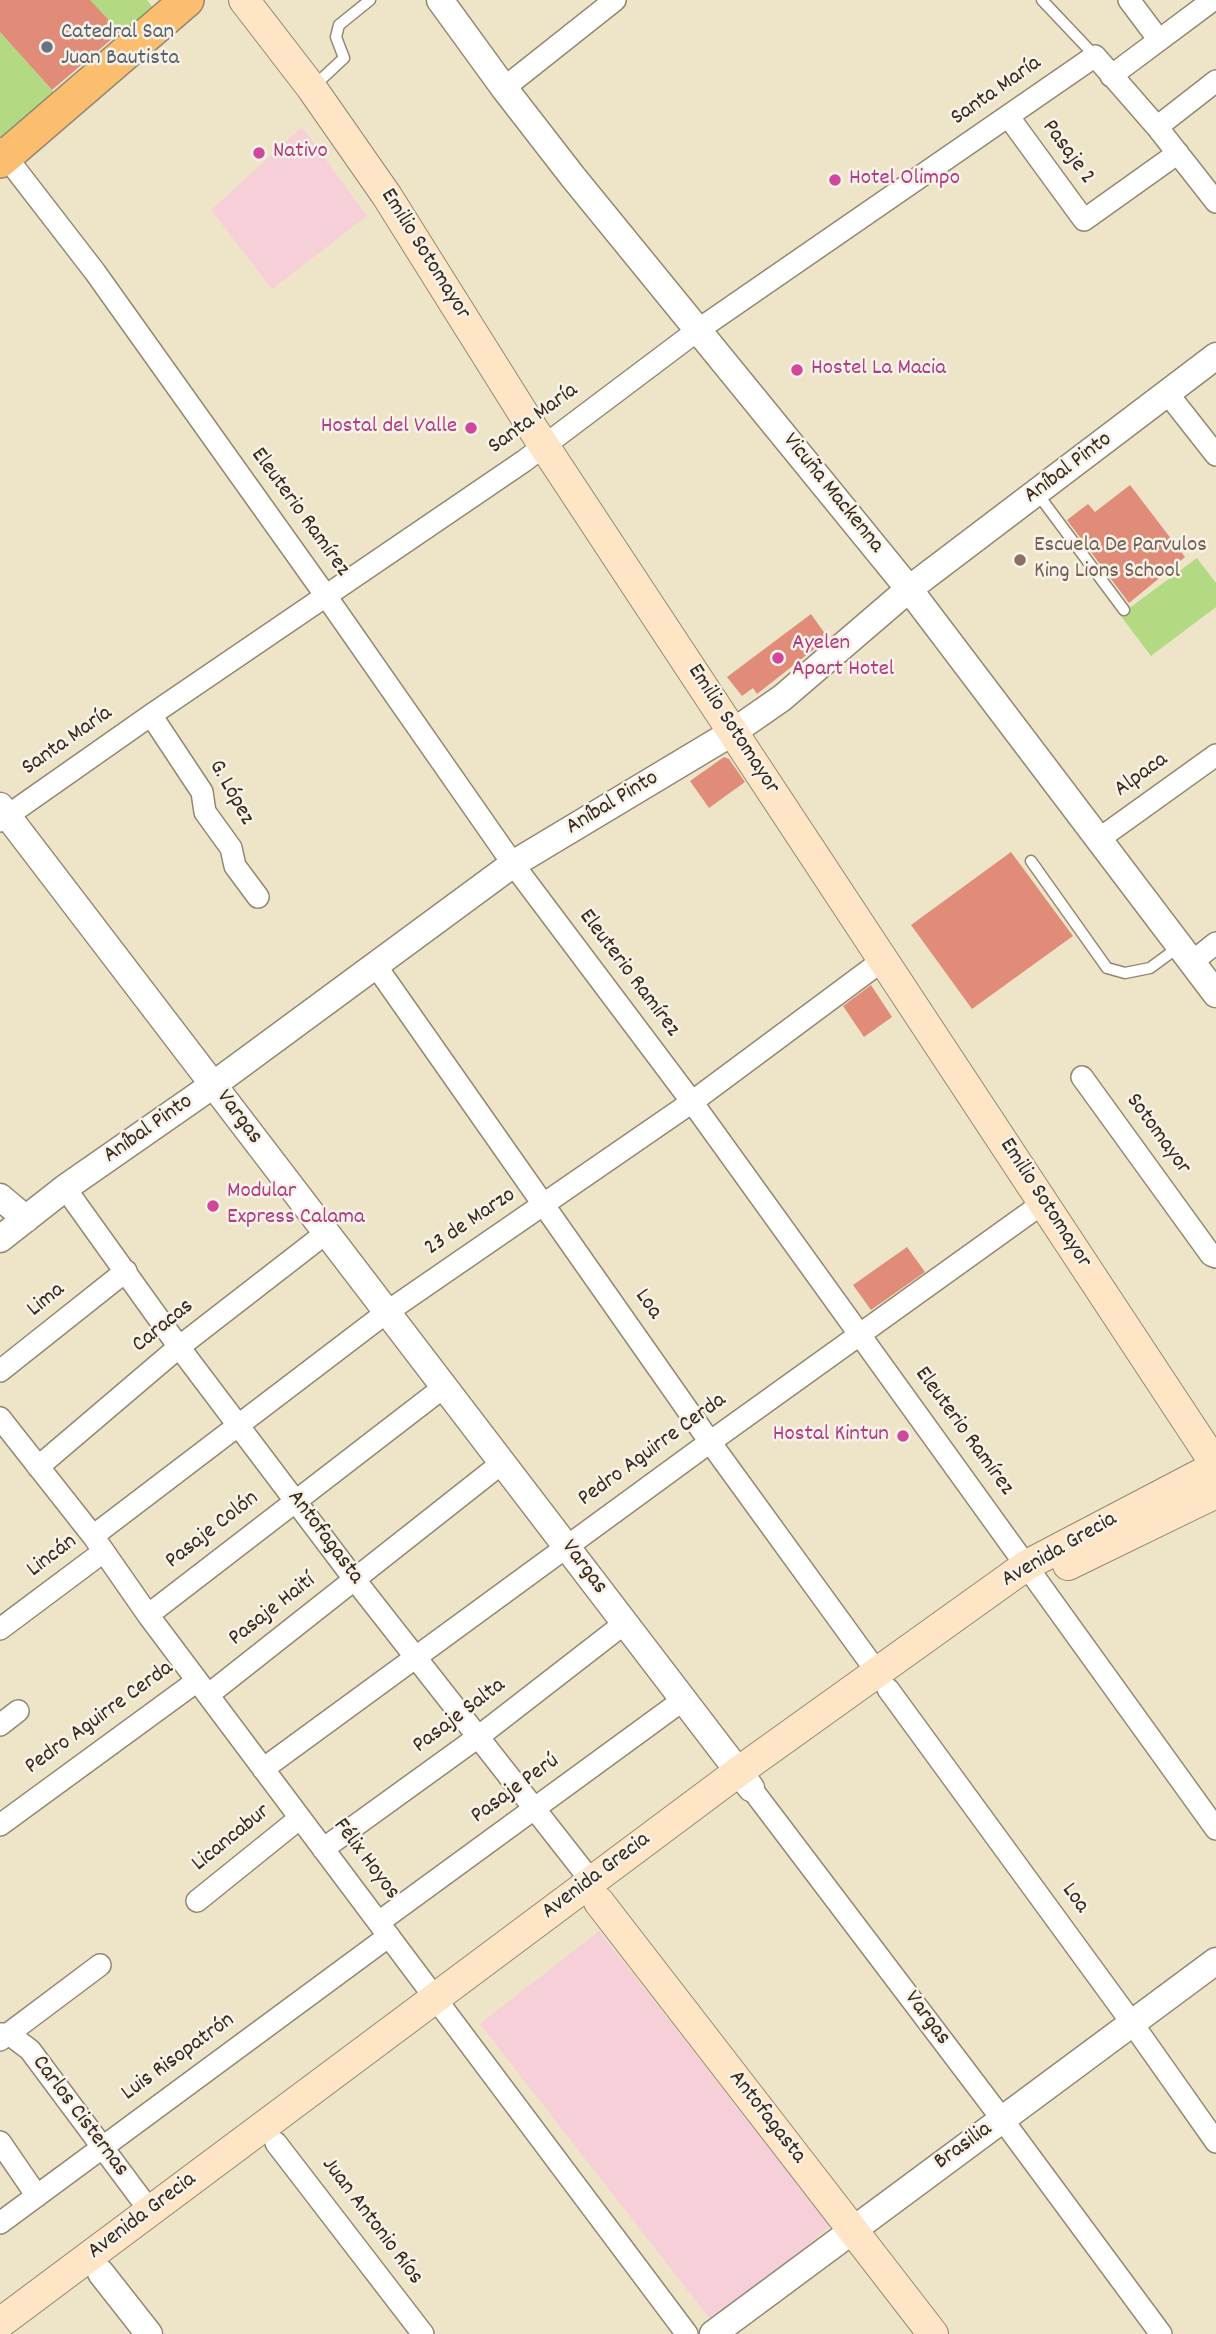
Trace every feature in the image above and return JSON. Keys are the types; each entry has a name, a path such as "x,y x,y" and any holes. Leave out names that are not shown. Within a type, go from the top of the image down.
{"main road":[{"path":"2,155 187,0"},
{"name":"Emilio Sotomayor","path":"244,0 312,87 387,196 545,445 1216,1465"},
{"name":"Avenida Grecia","path":"0,2323 150,2211 442,2006 744,1780 1033,1572 1216,1465"},
{"name":"Avenida Grecia","path":"1033,1572 1216,1493"},
{"name":"Antofagasta","path":"595,1892 933,2334"},
{"name":"Avenida Grecia","path":"20,2334 276,2143 442,2006"}],"street":[{"name":"Vicuña Mackenna","path":"440,0 504,88 909,589 1216,994"},
{"path":"504,88 614,0"},
{"path":"1129,0 1158,40"},
{"path":"1111,76 1213,0"},
{"path":"1095,55 1157,127 1216,202"},
{"name":"Santa María","path":"3,815 545,445 698,330 1095,55"},
{"path":"1157,127 1216,80"},
{"name":"Pasaje 2","path":"1008,116 1084,220 1178,153"},
{"name":"Eleuterio Ramírez","path":"2,155 94,272 326,596 513,864 692,1102 1216,1829"},
{"name":"Aníbal Pinto","path":"0,1240 65,1188 213,1085 513,864 733,732 782,698 909,589 1216,356"},
{"path":"1168,394 1216,455"},
{"name":"G. López","path":"151,715 202,792 205,811 231,848 234,866 258,898"},
{"name":"Alpaca","path":"1099,839 1216,755"},
{"name":"Vargas","path":"3,815 625,1623 1002,2119 1161,2334"},
{"path":"1186,954 1216,943"},
{"name":"23 de Marzo","path":"98,1544 239,1424 387,1312 692,1102 883,960"},
{"name":"Loa","path":"376,966 710,1442 1132,2023 1216,2143"},
{"name":"Sotomayor","path":"1082,1077 1203,1244 1216,1257"},
{"name":"Antofagasta","path":"65,1188 179,1347 355,1580 535,1809 595,1892"},
{"path":"0,1197 26,1219"},
{"name":"Pedro Aguirre Cerda","path":"263,1769 710,1442 1043,1203"},
{"name":"Caracas","path":"38,1467 179,1347 326,1233"},
{"name":"Lima","path":"0,1371 126,1271"},
{"name":"Pasaje Colón","path":"148,1615 444,1387"},
{"name":"Félix Hoyos","path":"3,1428 38,1467 98,1544 148,1615 687,2334"},
{"name":"Pasaje Haití","path":"203,1688 355,1580 502,1463"},
{"name":"Lincán","path":"0,1629 98,1544"},
{"name":"Pasaje Salta","path":"323,1849 478,1737 625,1623"},
{"name":"Pedro Aguirre Cerda","path":"0,1825 203,1688"},
{"name":"Pasaje Perú","path":"384,1929 535,1809 683,1700"},
{"path":"0,1725 18,1712"},
{"name":"Licancabur","path":"197,1901 300,1818"},
{"name":"Luis Risopatrón","path":"0,2223 384,1929"},
{"name":"Brasilia","path":"713,2334 1216,1961"},
{"path":"3,2036 100,1965"},
{"name":"Carlos Cisternas","path":"3,2036 30,2050 150,2211"},
{"path":"0,2143 37,2196"},
{"name":"Juan Antonio Ríos","path":"276,2143 423,2334"},
{"path":"102,2273 149,2334"}],"lane":[{"path":"312,87 344,58 336,37 339,25 370,0"},
{"path":"1042,0 1095,55"},
{"path":"1037,493 1124,610"},
{"path":"1031,861 1107,968 1125,973 1150,968 1186,954"}],"shaded area":[{"path":"302,127 367,216 272,289 211,210"},
{"path":"599,1931 830,2226 714,2324 480,2024"}],"green space":[{"path":"90,0 147,0 154,9 123,36"},
{"path":"0,32 57,96 3,143 0,139"},
{"path":"1197,558 1216,583 1216,607 1151,656 1120,615"}],"building":[{"name":"Catedral San Juan Bautista","path":"0,0 90,0 120,32 52,90 0,32"},
{"path":"1130,485 1185,557 1129,603 1067,520 1088,504 1095,512"},
{"name":"Ayelen Apart Hotel","path":"811,614 828,638 757,694 753,688 742,696 727,677"},
{"path":"724,757 729,759 745,782 709,808 690,781"},
{"path":"1011,852 1073,936 972,1009 911,925"},
{"path":"871,985 892,1017 864,1037 843,1006"},
{"path":"907,1247 925,1272 871,1310 853,1285"}],"place":[{"name":"Catedral San Juan Bautista","path":"47,47"},
{"name":"Nativo","path":"259,153"},
{"name":"Hotel Olimpo","path":"835,180"},
{"name":"Hostel La Macia","path":"797,370"},
{"name":"Hostal del Valle","path":"471,428"},
{"name":"Escuela De Parvulos King Lions School","path":"1020,560"},
{"name":"Ayelen Apart Hotel","path":"778,658"},
{"name":"Modular Express Calama","path":"213,1206"},
{"name":"Hostal Kintun","path":"903,1436"}]}
